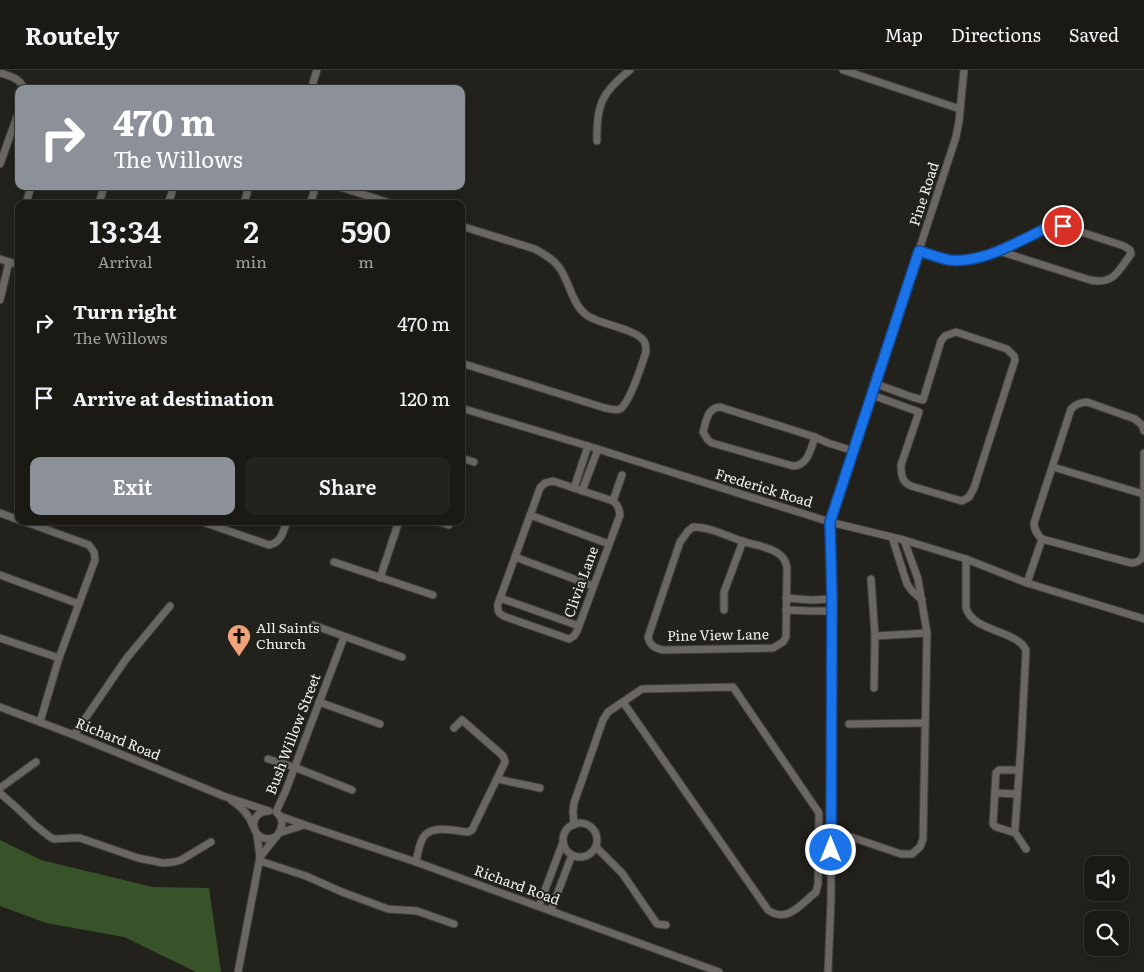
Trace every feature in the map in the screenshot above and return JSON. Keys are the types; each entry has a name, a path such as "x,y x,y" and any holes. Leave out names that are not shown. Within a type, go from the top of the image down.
{"street":[{"path":"312,85 317,70"},
{"path":"597,141 597,119 604,97 616,82 630,70"},
{"path":"843,70 960,109"},
{"name":"Pine Road","path":"828,972 831,893 832,599 830,522 956,137 964,70"},
{"path":"0,73 18,80 22,85"},
{"path":"0,164 15,122"},
{"path":"348,190 374,200"},
{"path":"919,251 947,260 984,256 1056,225 1124,246 1130,250 1131,254 1113,276 1106,281 1100,282 999,251"},
{"path":"465,227 543,253 560,268 577,303 586,315 640,337 646,345 646,352 628,400 621,408 615,410 465,364"},
{"path":"0,258 15,264"},
{"path":"0,300 10,262"},
{"path":"956,332 1007,349 1014,356 1015,360 974,488 966,500 962,501 930,493 911,486 904,481 901,473 902,466 919,412 941,341 945,336 956,332"},
{"path":"876,384 923,400"},
{"path":"872,395 919,412"},
{"path":"1144,431 1142,425 1136,419 1087,402 1078,404 1071,409 1034,523 1036,533 1042,539 1136,563 1143,556 1144,551 1144,453"},
{"path":"815,436 806,461 798,466 793,466 712,442 708,440 704,432 710,412 717,407 815,436 828,443 854,451"},
{"name":"Frederick Road","path":"465,409 830,522 904,540 966,559 1027,582 1144,619"},
{"path":"574,488 588,446"},
{"path":"582,491 598,450"},
{"path":"465,459 474,462"},
{"path":"1053,467 1143,494"},
{"path":"578,626 500,598 540,488 545,483 553,481 612,501 622,476"},
{"name":"Clivia Lane","path":"500,598 497,609 499,614 566,639 574,636 620,514 617,504 612,501"},
{"path":"0,513 15,519"},
{"path":"530,515 609,544"},
{"path":"34,525 89,545 94,552 95,560 59,658 40,722"},
{"path":"211,525 269,545 278,542 285,525"},
{"path":"225,530 227,525"},
{"path":"380,578 398,525"},
{"name":"Pine View Lane","path":"693,527 772,550 783,557 787,567 786,598 786,637 783,642 773,648 663,650 650,643 648,637 680,542 693,527"},
{"path":"892,537 907,584 922,601"},
{"path":"1027,582 1042,539"},
{"path":"848,836 901,854 912,854 920,847 923,839 927,633 918,579 904,540"},
{"name":"Pine View Lane","path":"724,610 724,592 743,542"},
{"path":"515,557 593,586"},
{"path":"966,559 966,608 968,614 978,622 1018,640 1025,646 1026,650 1014,831 1026,849"},
{"path":"334,562 433,595"},
{"path":"0,575 79,604"},
{"path":"871,579 874,688"},
{"path":"786,598 832,599"},
{"path":"74,734 126,659 170,606"},
{"path":"786,610 832,610"},
{"path":"314,625 402,657"},
{"path":"874,636 927,633"},
{"name":"Bush Willow Street","path":"275,813 344,637"},
{"path":"0,638 59,658"},
{"path":"574,825 574,803 603,720 608,712 642,689 733,687 819,813 818,884 816,892 789,914 778,916 768,910 623,702"},
{"path":"319,702 380,724"},
{"name":"Richard Road","path":"0,707 74,734 226,797 540,906 719,972"},
{"path":"416,862 420,844 425,835 444,829 468,832 472,830 505,762 502,755 462,720 454,728"},
{"path":"849,724 925,723"},
{"path":"268,759 352,790"},
{"path":"0,788 36,762"},
{"path":"1014,831 996,827 993,824 996,773 999,770 1019,770"},
{"path":"497,779 540,788"},
{"path":"0,793 47,836 54,840 80,838 138,858 163,863 181,860 211,842"},
{"path":"995,793 1017,794"},
{"name":"Richard Road","path":"226,797 245,811 254,826"},
{"path":"238,972 260,859 257,835 254,831 254,821 264,811 275,813 282,824 282,829 260,859"},
{"path":"540,906 566,832 574,825 584,824 594,830 597,841 593,852 583,857 577,857 568,852 564,842"},
{"path":"257,835 271,839 305,825"},
{"path":"596,847 622,873 657,924 666,926"},
{"path":"551,910 572,855"},
{"path":"260,859 388,909 417,911 454,924"}],"green space":[{"path":"0,840 41,860 153,887 209,888 221,972 196,972 124,937 46,923 0,906"}],"place":[{"name":"All Saints Church","path":"239,657"}],"route":[{"path":"831,850 832,599 830,522 919,251 947,260 972,259 999,251 1051,226 1063,226"}]}
